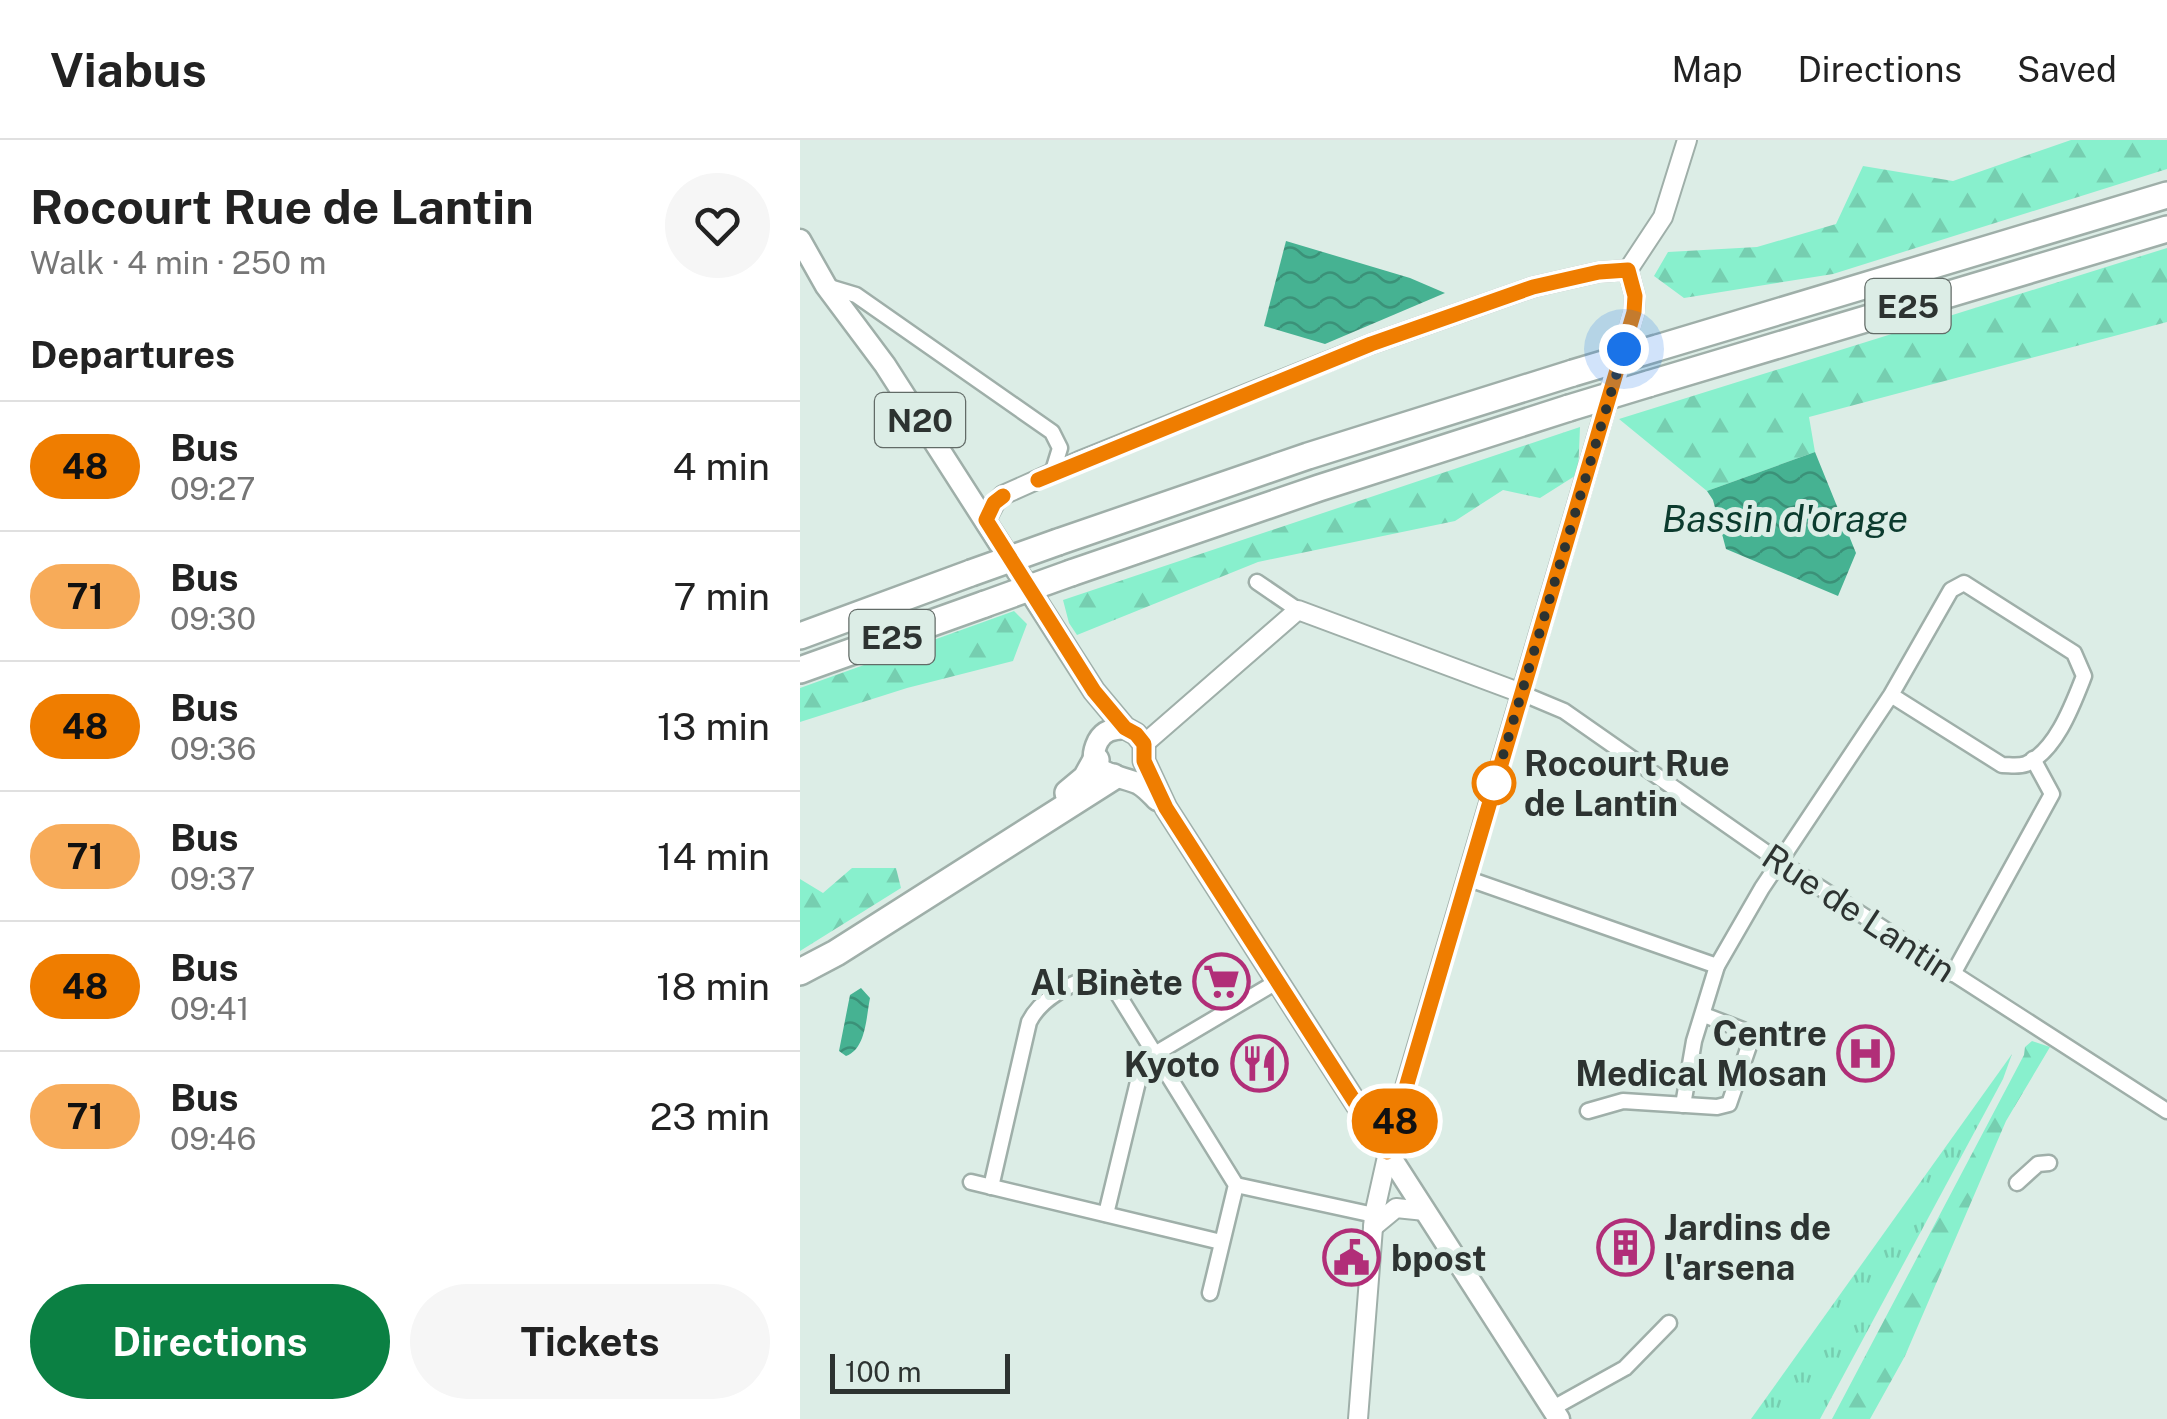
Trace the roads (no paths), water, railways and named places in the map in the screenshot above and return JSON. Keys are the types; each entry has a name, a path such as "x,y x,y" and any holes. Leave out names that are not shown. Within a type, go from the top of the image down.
{"highway":[{"name":"E25","path":"800,636 1308,456 2167,194"},
{"name":"E25","path":"800,670 1319,488 1569,408 2167,229"},
{"path":"800,958 818,951 1086,778 1109,772"},
{"path":"800,972 836,953 1109,772"}],"main road":[{"path":"986,520 994,503 1003,496 1318,364 1554,281 1628,270 1663,217 1687,140"},
{"name":"N20","path":"800,240 826,286 986,520 1094,691 1114,731 1096,744 1109,772"},
{"name":"N20","path":"800,263 826,286"},
{"path":"1358,1419 1373,1222 1387,1152 1634,312 1635,296 1628,270"},
{"path":"1109,772 1134,774 1144,752 1298,610"},
{"name":"Rue de Lantin","path":"1298,610 1522,693"},
{"path":"1114,731 1136,734 1166,808 1556,1414"},
{"path":"1109,772 1139,784 1166,808"},
{"path":"1364,1115 1388,1119 1396,1116"},
{"path":"1373,1222 1396,1208 1425,1211"}],"street":[{"path":"826,286 856,294 1052,432 1060,448 1052,474"},
{"path":"1257,582 1298,610"},
{"path":"1683,1105 1694,1041 1718,966 1780,862 1891,695 1951,590 1964,583 2074,653 2084,676 2073,704 2044,751 2022,766 2002,765 1891,695"},
{"name":"Rue de Lantin","path":"1522,693 1564,711 1780,862 2167,1111"},
{"path":"1952,974 2052,794 2033,759"},
{"path":"1466,878 1718,966"},
{"path":"991,1186 1029,1022 1036,1008 1073,984 1094,976 1112,982 1236,1185 1373,1222"},
{"path":"1106,1214 1143,1060 1278,981"},
{"path":"1588,1111 1623,1101 1717,1108 1729,1104 1750,1044 1743,1030 1704,1016"},
{"path":"2016,1183 2038,1164 2049,1163"},
{"path":"971,1182 1221,1242"},
{"path":"1210,1294 1236,1185"},
{"path":"1556,1414 1625,1368 1670,1323"}],"water":[{"path":"1286,241 1410,278 1445,293 1325,344 1264,326"},
{"name":"Bassin d'orage","path":"1815,452 1856,553 1838,596 1726,549 1707,491"},
{"path":"861,988 870,998 866,1023 858,1047 846,1056 839,1051 850,995"}],"place":[{"name":"Rocourt Rue de Lantin","path":"1494,783"},
{"name":"Al Binète","path":"1222,982"},
{"name":"Centre Medical Mosan","path":"1866,1053"},
{"name":"Kyoto","path":"1259,1064"},
{"name":"Jardins de l'arsena","path":"1625,1247"},
{"name":"bpost","path":"1352,1258"}]}
